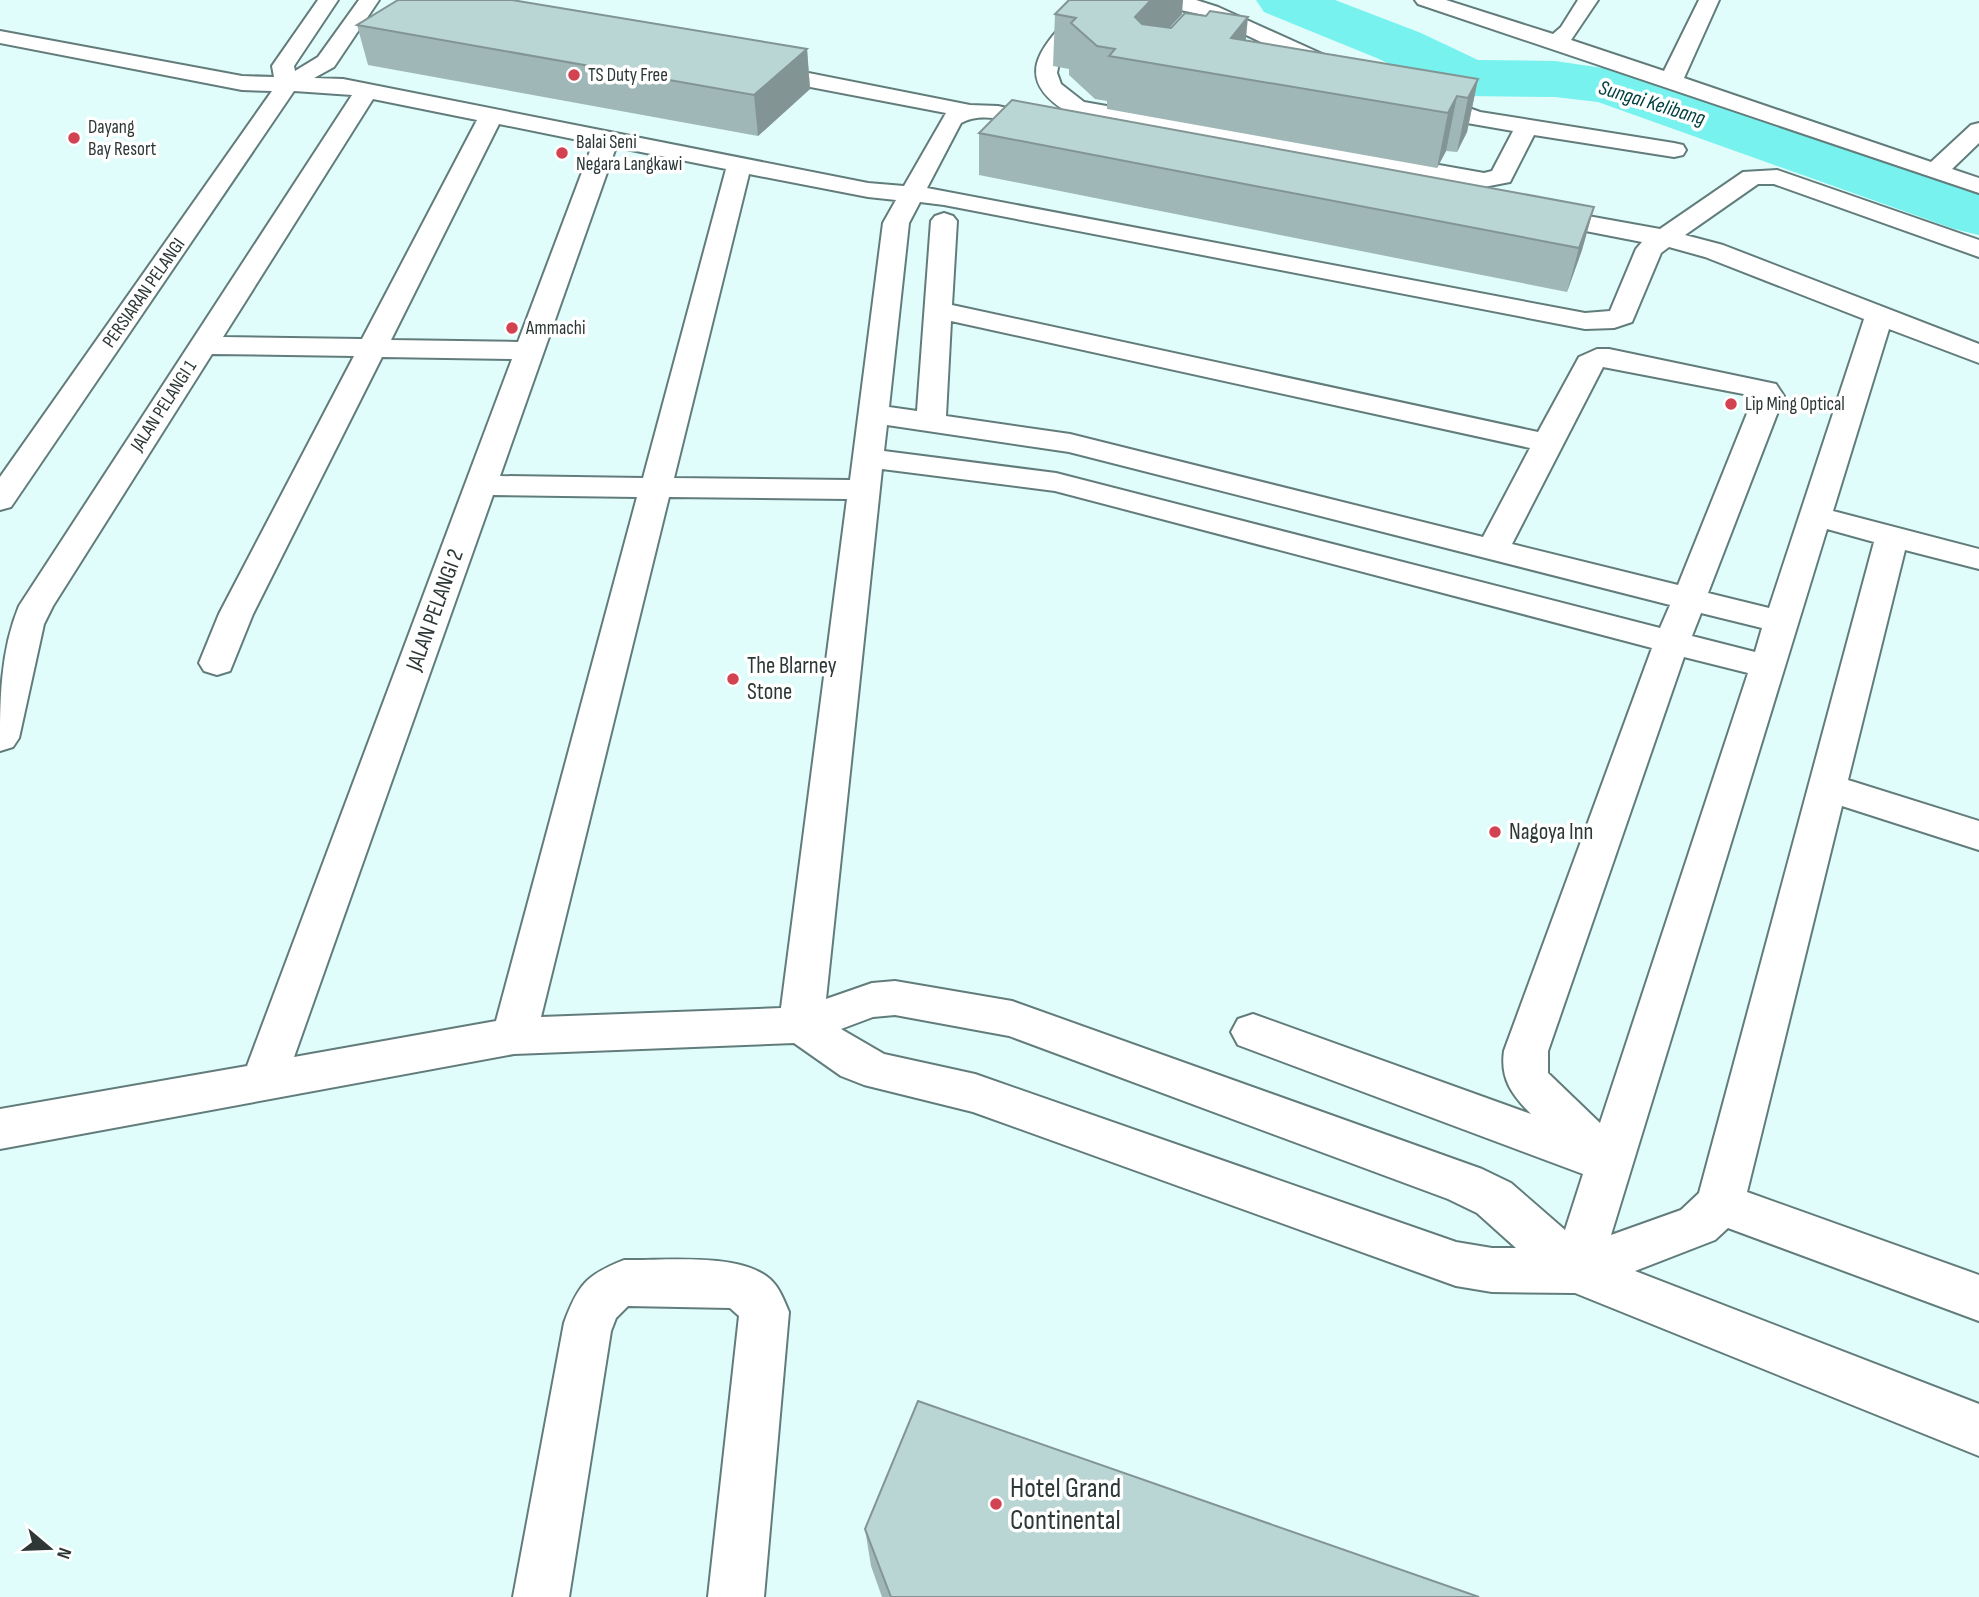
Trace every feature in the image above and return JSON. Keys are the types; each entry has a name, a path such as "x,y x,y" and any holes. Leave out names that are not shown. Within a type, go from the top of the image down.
{"street":[{"path":"287,85 283,66 328,0"},
{"path":"287,85 326,62 369,0"},
{"path":"1069,117 1062,100 1048,83 1044,66 1049,56 1094,3 1104,0"},
{"path":"1159,0 1191,5 1211,12 1352,75"},
{"path":"1425,0 1979,186"},
{"path":"1556,43 1569,31 1588,0"},
{"path":"1671,81 1709,0"},
{"path":"0,37 242,83 327,85 366,91 868,191 905,203 944,221 1167,264"},
{"path":"740,67 965,111 1069,117 1483,180 1501,177 1527,126"},
{"name":"PERSIARAN PELANGI","path":"0,500 287,85"},
{"name":"JALAN PELANGI 1","path":"0,738 27,624 36,606 366,91"},
{"path":"1403,93 1475,118 1674,150"},
{"path":"801,1025 896,223 951,119 965,111"},
{"path":"217,663 236,614 491,116"},
{"path":"1069,117 1455,200"},
{"path":"1934,171 1979,130"},
{"name":"JALAN PELANGI 2","path":"263,1082 607,138"},
{"path":"514,1037 739,165"},
{"path":"905,203 944,197 1600,322 1622,316 1627,310 1649,249 1752,177 1777,177 1979,248"},
{"path":"1508,209 1714,251 1979,354"},
{"path":"931,422 944,221"},
{"path":"939,310 1547,443"},
{"path":"1576,1271 1879,315"},
{"path":"203,345 529,351"},
{"path":"1493,549 1589,363 1597,358 1622,360 1766,390 1769,396 1672,642 1526,1051 1524,1068 1529,1083 1610,1163"},
{"path":"874,414 1070,443 1782,622"},
{"path":"480,485 656,487 866,474 1056,482 1768,667"},
{"path":"1815,516 1979,559"},
{"path":"801,1025 857,1063 880,1072 975,1093 1457,1264 1492,1270 1576,1271 1698,1225 1720,1204 1892,536"},
{"path":"1827,788 1979,836"},
{"path":"0,1129 514,1037 801,1025 872,1000 895,998 1012,1019 1465,1184 1494,1198 1576,1271 1979,1430"},
{"path":"1253,1032 1610,1163"},
{"path":"1720,1204 1979,1298"},
{"path":"541,1597 586,1331 599,1298 611,1288 624,1283 733,1285 747,1290 758,1300 764,1312 736,1597"}],"building":[{"path":"398,0 512,0 807,49 754,95 357,25"},
{"path":"1069,0 1151,0 1135,17 1142,24 1171,28 1185,13 1206,16 1210,11 1248,17 1231,38 1478,79 1468,98 1457,96 1448,113 1109,56 1115,49 1097,46 1071,23 1076,18 1055,14"},
{"path":"1012,100 1594,207 1579,248 979,133"},
{"name":"Hotel Grand Continental","path":"918,1401 1479,1597 891,1597 865,1529"}],"waterway":[{"name":"Sungai Kelibang","path":"1284,0 1400,46 1468,78 1555,79 1608,85 1979,214"}],"place":[{"name":"TS Duty Free","path":"574,75"},
{"name":"Dayang Bay Resort","path":"74,138"},
{"name":"Balai Seni Negara Langkawi","path":"562,153"},
{"name":"Ammachi","path":"512,328"},
{"name":"Lip Ming Optical","path":"1731,404"},
{"name":"The Blarney Stone","path":"733,679"},
{"name":"Nagoya Inn","path":"1495,832"},
{"name":"Hotel Grand Continental","path":"996,1504"}]}
